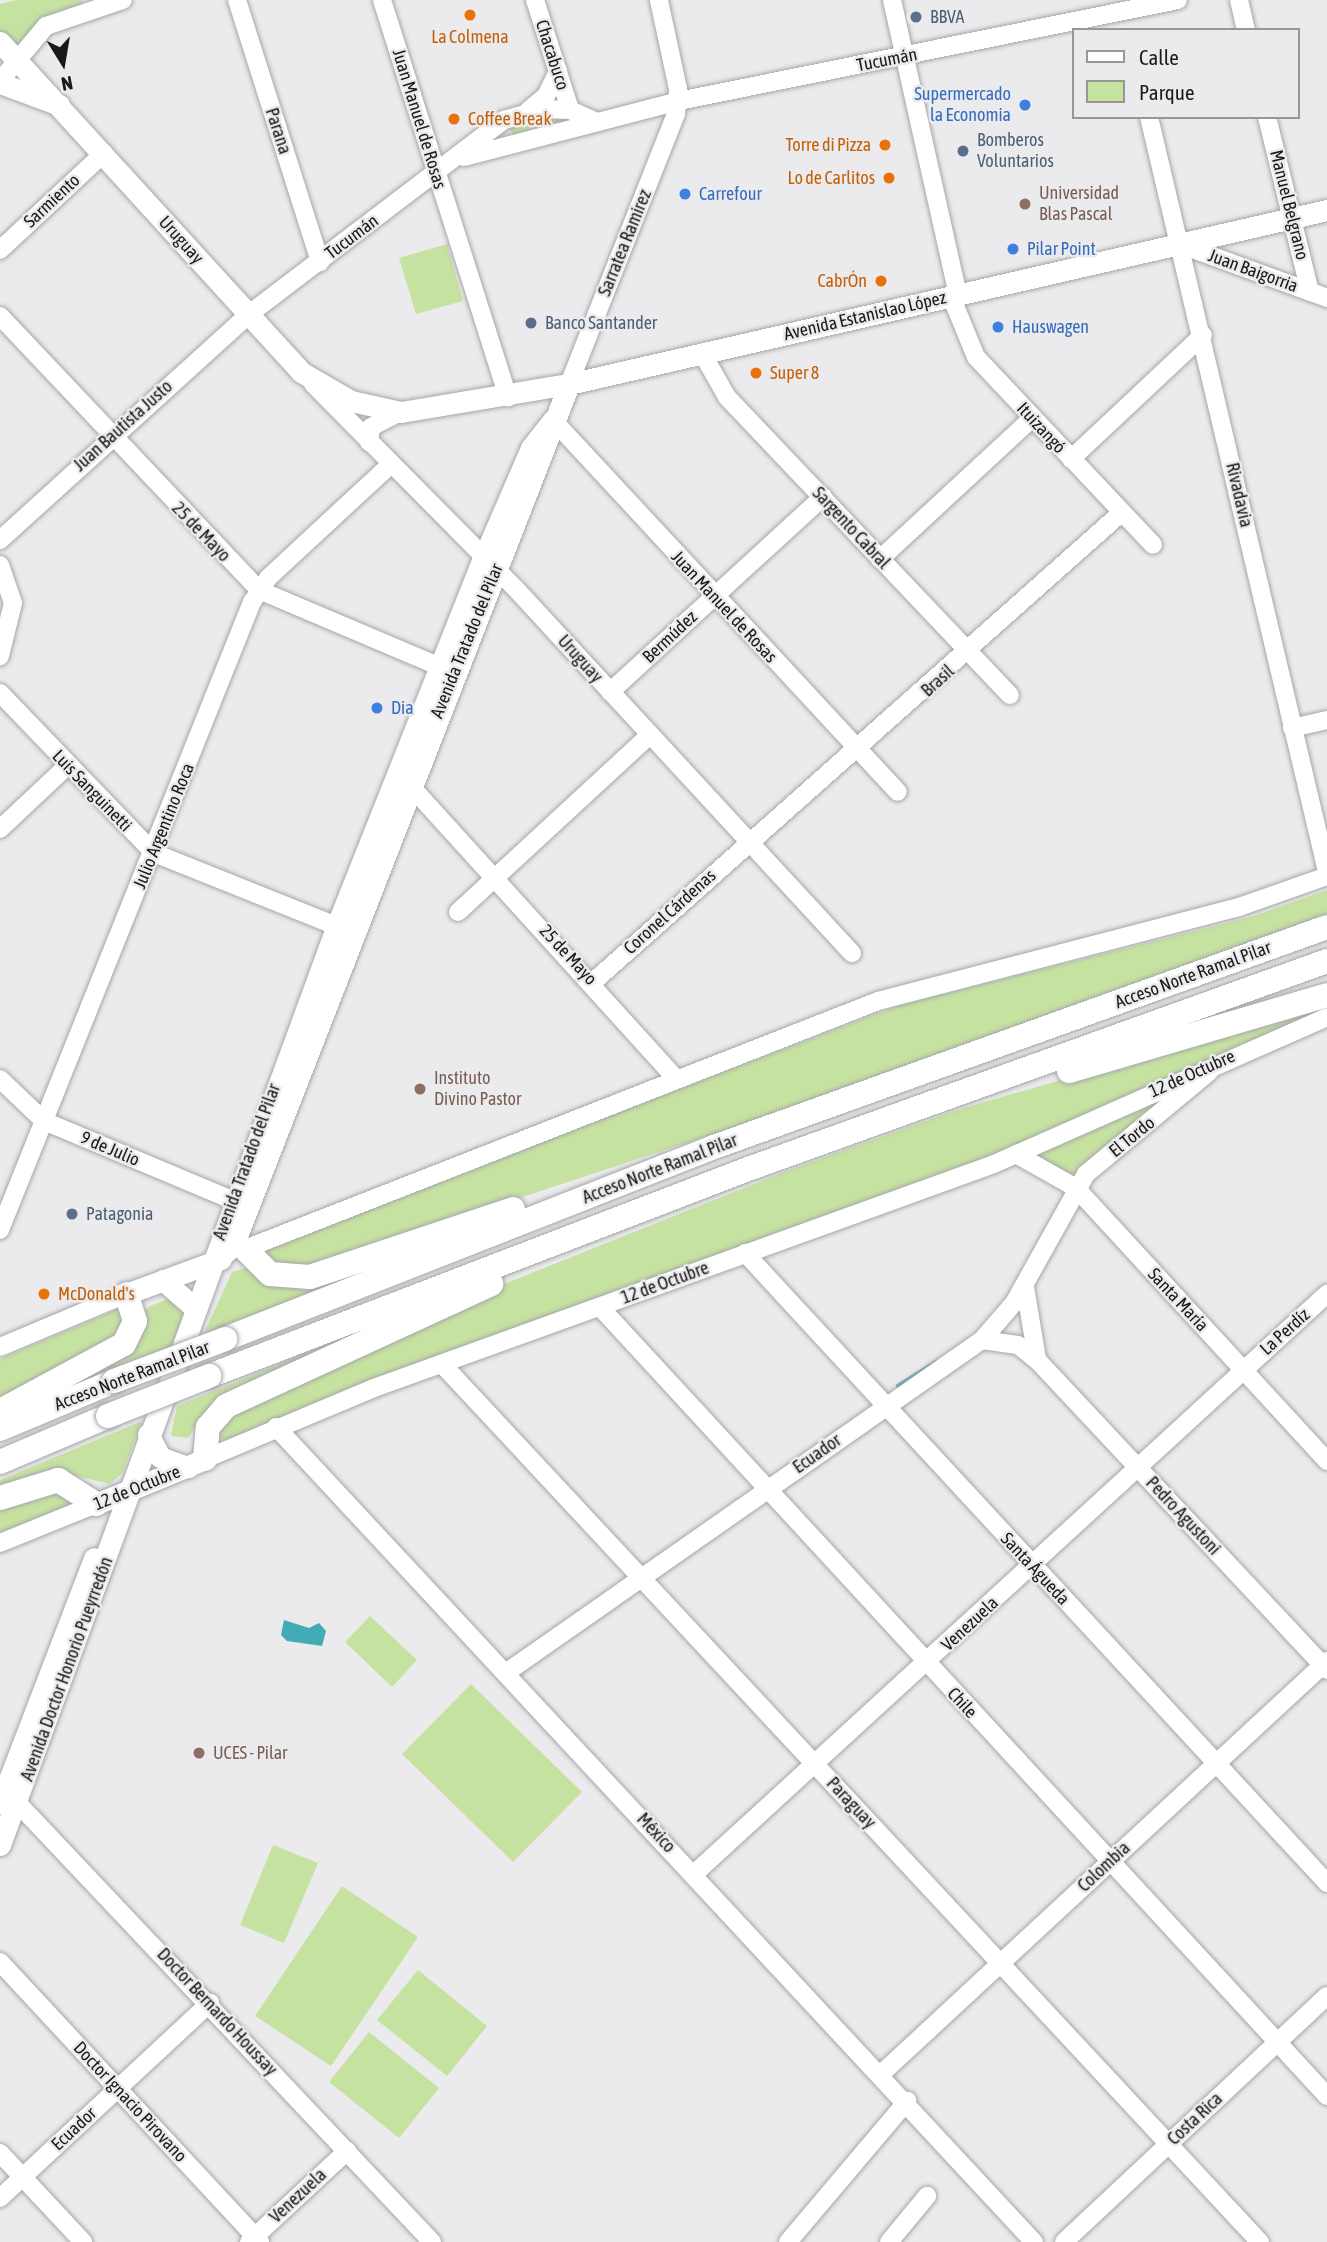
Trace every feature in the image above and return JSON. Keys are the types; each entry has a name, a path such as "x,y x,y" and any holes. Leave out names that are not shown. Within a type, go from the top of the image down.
{"highway":[{"name":"Acceso Norte Ramal Pilar","path":"0,1429 114,1381 714,1147 1327,927"},
{"name":"Acceso Norte Ramal Pilar","path":"0,1462 209,1376 748,1169 1327,961"},
{"path":"943,1101 1327,995"},
{"path":"245,1249 276,1276 322,1275 714,1147"},
{"path":"196,1463 211,1420 234,1401 748,1169"},
{"path":"0,1411 124,1344 135,1321 126,1294"},
{"path":"0,1498 58,1480 96,1504"}],"main road":[{"name":"Uruguay","path":"0,42 64,107 301,372 351,401 401,412"},
{"path":"0,82 64,107"},
{"name":"Avenida Estanislao López","path":"401,412 508,397 569,384 1327,210"},
{"name":"Avenida Tratado del Pilar","path":"215,1261 232,1200 345,929 488,566 545,453 552,420 569,384"},
{"name":"Avenida Tratado del Pilar","path":"215,1261 233,1246 345,929"},
{"path":"126,1294 245,1249"},
{"name":"Avenida Doctor Honorio Pueyrredón","path":"0,1845 5,1795 111,1512 127,1490 215,1261"},
{"path":"163,1280 196,1310"},
{"path":"148,1434 160,1457 196,1463"},
{"name":"12 de Octubre","path":"96,1504 196,1463"}],"street":[{"path":"0,82 19,61 36,34 58,18 123,0"},
{"name":"Parana","path":"237,0 320,262"},
{"name":"Juan Manuel de Rosas","path":"382,0 435,174 508,397"},
{"name":"Chacabuco","path":"535,0 570,110"},
{"path":"659,0 679,102"},
{"name":"Ituizangó","path":"892,0 955,296 969,348 1153,545"},
{"name":"Tucumán","path":"457,159 679,102 904,57 1122,6 1178,0"},
{"path":"1239,0 1246,28"},
{"path":"1122,6 1128,28"},
{"path":"528,111 546,96 558,71"},
{"name":"Sarratea Ramirez","path":"569,384 679,102"},
{"path":"560,133 570,110"},
{"name":"Tucumán","path":"248,315 457,159 504,120 528,111 570,110 597,122"},
{"name":"Rivadavia","path":"1149,119 1203,335 1327,874"},
{"name":"Manuel Belgrano","path":"1268,119 1292,217 1319,295"},
{"path":"504,120 509,144"},
{"name":"Sarmiento","path":"0,250 104,153"},
{"name":"Juan Baigorria","path":"1180,244 1319,295"},
{"name":"Juan Bautista Justo","path":"0,540 110,436 248,315"},
{"name":"25 de Mayo","path":"0,316 110,436 258,590 447,671"},
{"path":"1071,459 1203,335"},
{"name":"Sargento Cabral","path":"702,353 727,397 1010,695"},
{"name":"Uruguay","path":"301,372 610,692 852,953"},
{"path":"369,442 371,427 401,412"},
{"path":"880,559 1032,418"},
{"name":"Juan Manuel de Rosas","path":"552,420 898,792"},
{"name":"Julio Argentino Roca","path":"0,1230 258,590 390,466"},
{"name":"Bermúdez","path":"610,692 822,497"},
{"name":"Brasil","path":"747,841 859,751 1121,513"},
{"path":"0,565 13,603 0,656"},
{"name":"Luis Sanguinetti","path":"0,693 67,766 154,853 345,929"},
{"path":"1292,727 1327,720"},
{"path":"458,912 649,736"},
{"path":"0,829 67,766"},
{"name":"25 de Mayo","path":"401,784 496,878 593,982 676,1079"},
{"name":"Coronel Cárdenas","path":"593,982 747,841"},
{"path":"245,1249 905,992 1239,907 1327,874"},
{"name":"12 de Octubre","path":"196,1463 276,1427 442,1364 1016,1154 1158,1089 1327,1017"},
{"name":"El Tordo","path":"1076,1188 1222,1061"},
{"name":"9 de Julio","path":"0,1079 44,1121 232,1200"},
{"path":"1158,1089 1168,1108"},
{"name":"Santa María","path":"1016,1154 1076,1188 1327,1461"},
{"name":"Ecuador","path":"507,1672 642,1575 982,1340 1001,1319 1025,1283 1076,1188"},
{"name":"Santa Águeda","path":"745,1253 883,1407 1327,1883"},
{"name":"Pedro Agustoni","path":"1025,1283 1027,1326 1039,1362"},
{"path":"0,1347 126,1294"},
{"name":"La Perdíz","path":"1243,1370 1327,1294"},
{"name":"Chile","path":"600,1307 765,1491 1327,2096"},
{"path":"1001,1319 1027,1326"},
{"path":"1001,1319 1008,1342"},
{"path":"982,1340 1008,1342 1027,1326"},
{"name":"Pedro Agustoni","path":"1008,1342 1039,1362 1326,1666"},
{"name":"Paraguay","path":"442,1364 642,1575 816,1766 1260,2242"},
{"name":"Venezuela","path":"694,1874 816,1766 1243,1370"},
{"name":"México","path":"276,1427 907,2101 1034,2242"},
{"name":"12 de Octubre","path":"0,1542 96,1504"},
{"name":"Colombia","path":"881,2074 1216,1763 1326,1666"},
{"name":"Doctor Bernardo Houssay","path":"5,1795 210,2003 432,2242"},
{"name":"Doctor Ignacio Pirovano","path":"0,1962 255,2240"},
{"name":"Costa Rica","path":"1064,2242 1327,1996"},
{"name":"Ecuador","path":"0,2198 210,2003"},
{"path":"788,2242 907,2101"},
{"name":"Venezuela","path":"255,2240 347,2151"},
{"path":"0,2153 83,2242"},
{"path":"889,2242 927,2196"}],"green space":[{"path":"16,0 82,0 84,7 13,46 0,32 0,4"},
{"path":"526,117 557,118 561,123 513,137 509,126"},
{"path":"447,244 463,301 416,314 399,258"},
{"path":"1327,890 1327,916 883,1078 289,1274 265,1258 265,1250 283,1240 900,1005 1254,916"},
{"path":"1327,1003 1327,1010 1019,1148 226,1443 216,1432 219,1420 499,1286 789,1170 957,1110"},
{"path":"1157,1099 1162,1101 1084,1171 1071,1174 1035,1157"},
{"path":"453,1234 199,1344 232,1272 249,1267 272,1281"},
{"path":"168,1299 184,1314 168,1356 0,1417 53,1387 150,1306"},
{"path":"116,1310 123,1313 124,1336 0,1405 0,1359"},
{"path":"346,1337 212,1402 188,1438 171,1436 177,1406"},
{"path":"142,1421 123,1472 110,1484 59,1472 0,1490 0,1480"},
{"path":"54,1485 76,1504 0,1537 0,1503"},
{"path":"370,1616 417,1660 392,1687 345,1642"},
{"path":"471,1684 582,1792 513,1862 402,1754"},
{"path":"273,1845 318,1863 284,1943 240,1925"},
{"path":"342,1886 418,1937 331,2066 255,2016"},
{"path":"418,1970 487,2026 447,2076 377,2020"},
{"path":"369,2032 439,2088 399,2138 329,2082"}],"water":[{"path":"284,1620 309,1628 319,1623 326,1631 322,1646 287,1641 281,1635"}],"waterway":[{"path":"898,1386 936,1362"}],"place":[{"name":"La Colmena","path":"470,15"},
{"name":"BBVA","path":"916,17"},
{"name":"Supermercado la Economia","path":"1025,105"},
{"name":"Coffee Break","path":"454,119"},
{"name":"Torre di Pizza","path":"885,145"},
{"name":"Bomberos Voluntarios","path":"963,151"},
{"name":"Lo de Carlitos","path":"889,178"},
{"name":"Carrefour","path":"685,194"},
{"name":"Universidad Blas Pascal","path":"1025,204"},
{"name":"Pilar Point","path":"1013,249"},
{"name":"CabrÓn","path":"881,281"},
{"name":"Banco Santander","path":"531,323"},
{"name":"Hauswagen","path":"998,327"},
{"name":"Super 8","path":"756,373"},
{"name":"Dia","path":"377,708"},
{"name":"Instituto Divino Pastor","path":"420,1089"},
{"name":"Patagonia","path":"72,1214"},
{"name":"McDonald's","path":"44,1294"},
{"name":"UCES - Pilar","path":"199,1753"}]}
